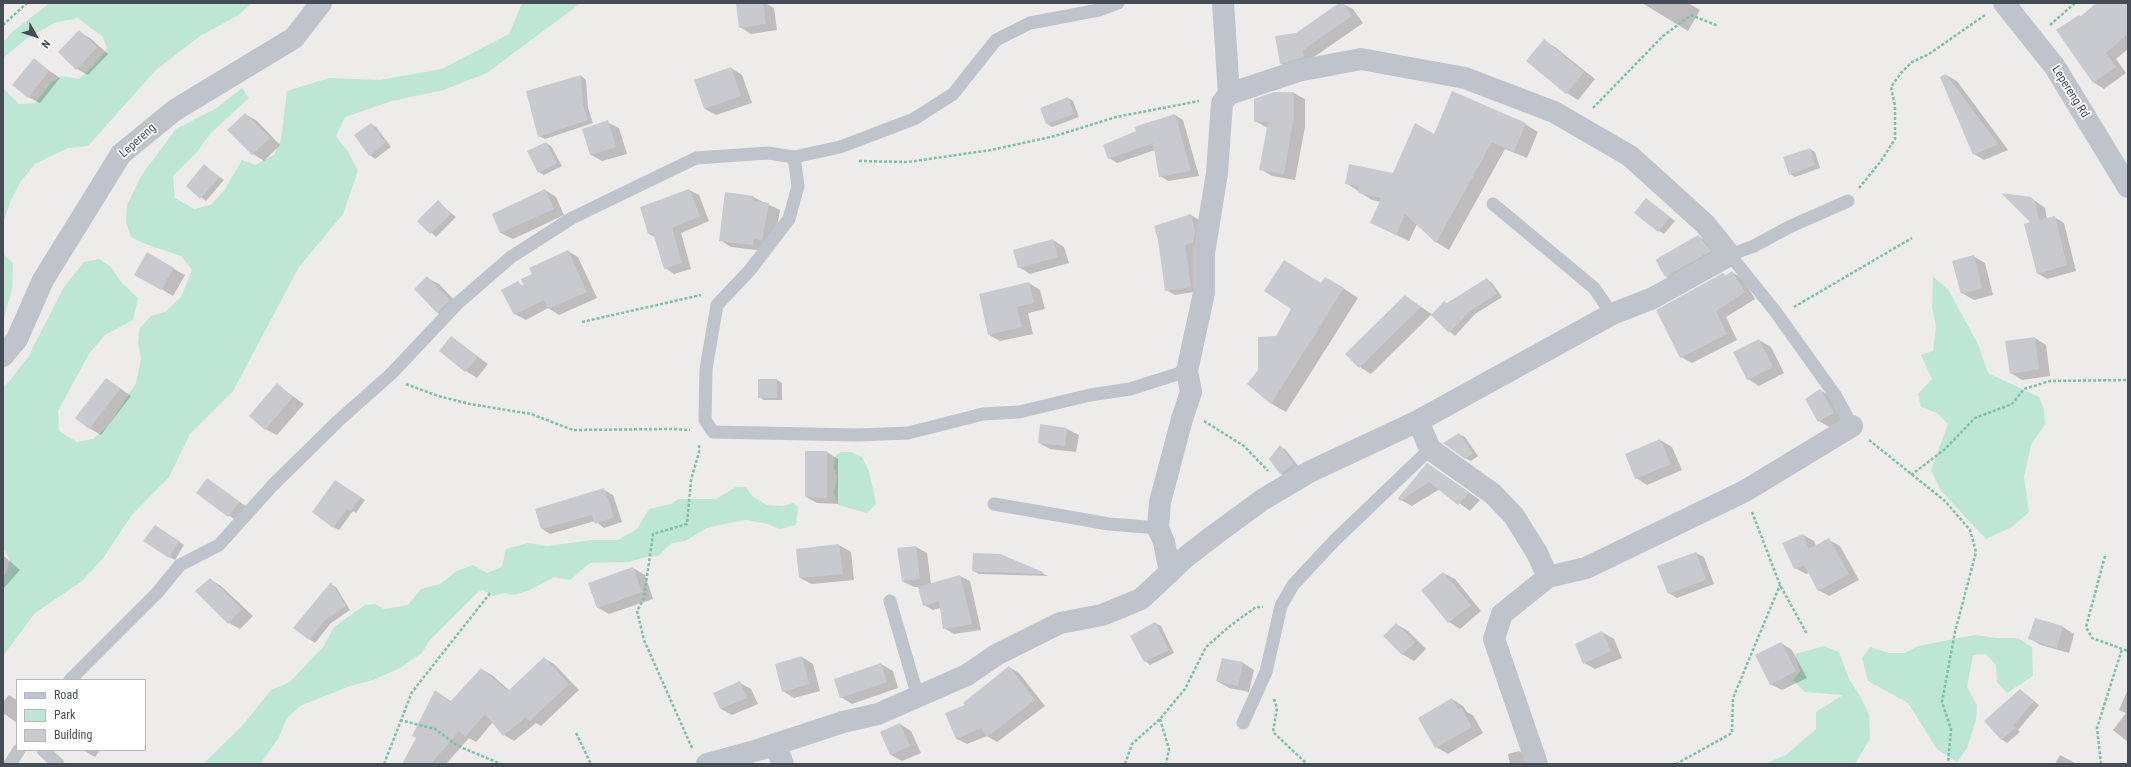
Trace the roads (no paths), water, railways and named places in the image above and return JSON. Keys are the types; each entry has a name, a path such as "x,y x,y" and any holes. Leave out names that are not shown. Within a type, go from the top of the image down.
{"street":[{"name":"Lepereng","path":"3,356 16,339 43,280 121,154 175,110 294,38 321,3"},
{"path":"1170,572 1164,542 1158,528 1160,502 1191,392 1187,370 1204,293 1204,253 1217,173 1225,99 1223,3"},
{"name":"Lepereng Rd","path":"2004,3 2054,67 2128,187"},
{"path":"700,757 775,744 843,722 878,714 967,675 996,655 1060,623 1102,615 1141,599 1170,572 1213,536 1309,472 1418,421 1612,314 1653,298 1730,255 1705,224 1630,156 1554,112 1465,78 1361,59 1298,71 1225,99"},
{"path":"1418,421 1430,449 1493,494 1514,516 1536,553 1548,577"},
{"path":"1537,764 1494,639 1502,614 1548,577 1586,568 1745,491 1852,426"},
{"path":"775,744 783,764"}],"lane":[{"path":"71,679 158,593 180,565 219,545 278,481 338,421 391,374 465,297 511,257 572,218 696,158 768,153 794,157 840,147 914,119 953,94 996,40 1030,23 1099,10 1118,3"},
{"path":"794,157 798,186 789,219 750,270 717,305 706,369 705,420 713,432 858,435 908,433 983,414 1019,412 1090,395 1130,390 1187,370"},
{"path":"1848,201 1789,227 1754,246 1730,255 1779,316 1835,395 1852,426"},
{"path":"1493,204 1594,288 1612,314"},
{"path":"1243,723 1266,672 1281,606 1293,586 1334,541 1430,449"},
{"path":"994,504 1109,524 1158,528"},
{"path":"890,601 918,697"},
{"path":"10,764 18,751"},
{"path":"44,751 58,764"}]}
